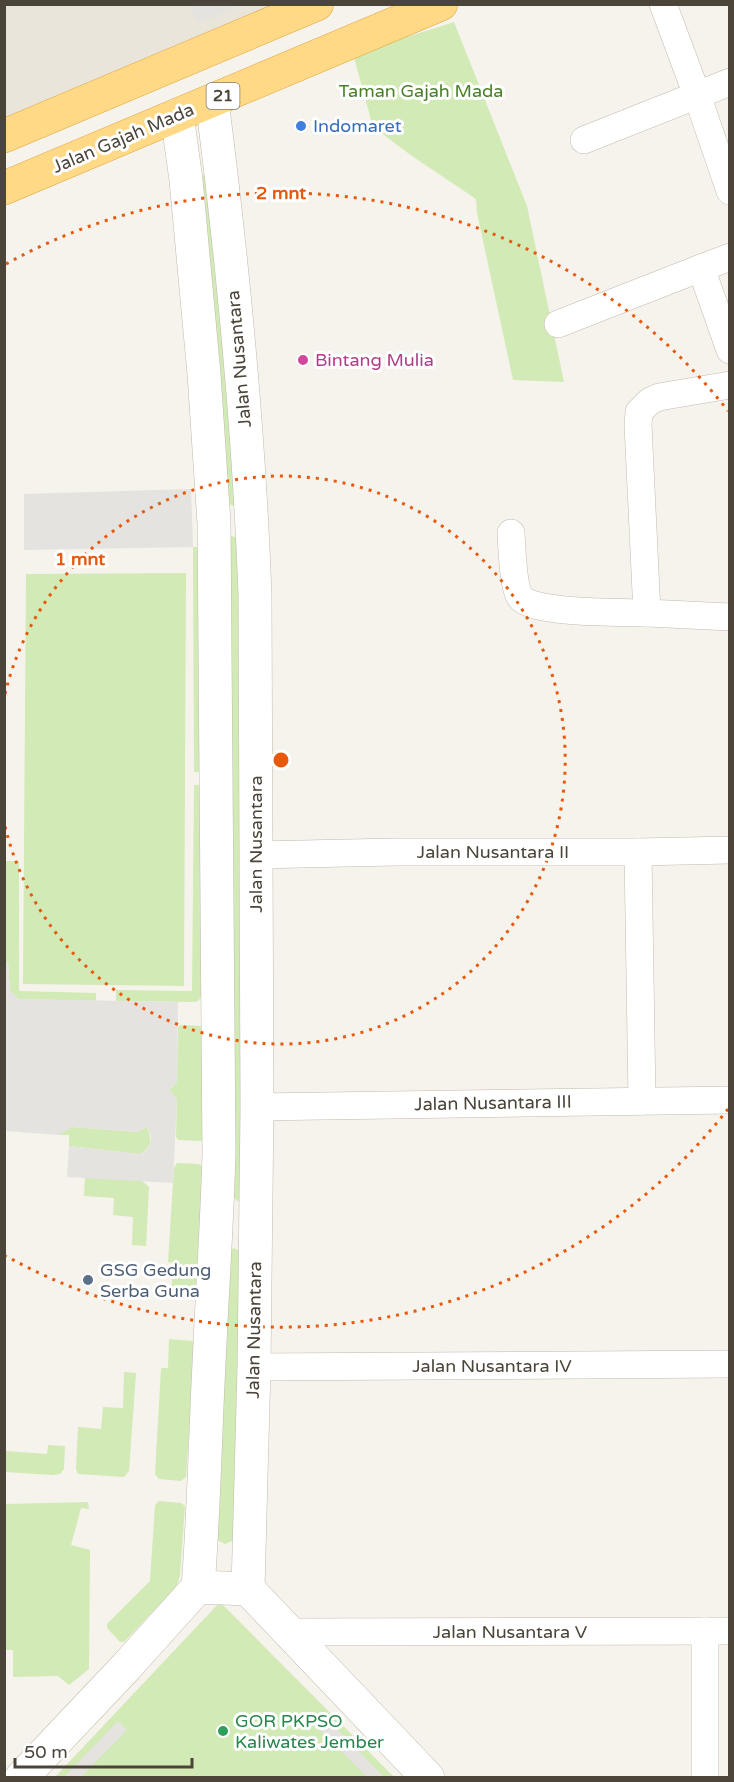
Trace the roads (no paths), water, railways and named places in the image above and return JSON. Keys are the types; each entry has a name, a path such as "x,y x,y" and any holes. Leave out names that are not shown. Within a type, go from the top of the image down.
{"highway":[{"path":"4,136 317,4"},
{"name":"Jalan Gajah Mada","path":"4,188 441,4"}],"street":[{"path":"663,4 729,191"},
{"path":"584,140 729,82"},
{"name":"Jalan Nusantara","path":"212,101 241,369 255,595 257,1107 254,1368 248,1589"},
{"name":"Jalan Nusantara","path":"177,115 186,180 204,374 214,523 219,1154 198,1587"},
{"path":"558,324 729,257"},
{"path":"701,268 729,350"},
{"path":"647,613 639,412 650,401 659,397 729,385"},
{"path":"511,533 516,591 522,600 537,607 558,610 729,617"},
{"name":"Jalan Nusantara II","path":"256,855 729,850"},
{"path":"638,852 642,1101"},
{"name":"Jalan Nusantara III","path":"257,1107 729,1100"},
{"path":"217,1219 256,1220"},
{"name":"Jalan Nusantara IV","path":"254,1368 729,1364"},
{"path":"21,1778 198,1587 248,1589 428,1778"},
{"path":"705,1778 717,1631"},
{"name":"Jalan Nusantara V","path":"290,1632 717,1631"}],"place":[{"name":"Indomaret","path":"301,126"},
{"name":"Bintang Mulia","path":"303,360"},
{"name":"GSG Gedung Serba Guna","path":"88,1280"},
{"name":"GOR PKPSO Kaliwates Jember","path":"223,1731"}],"park label":[{"name":"Taman Gajah Mada","path":"421,91"}]}
